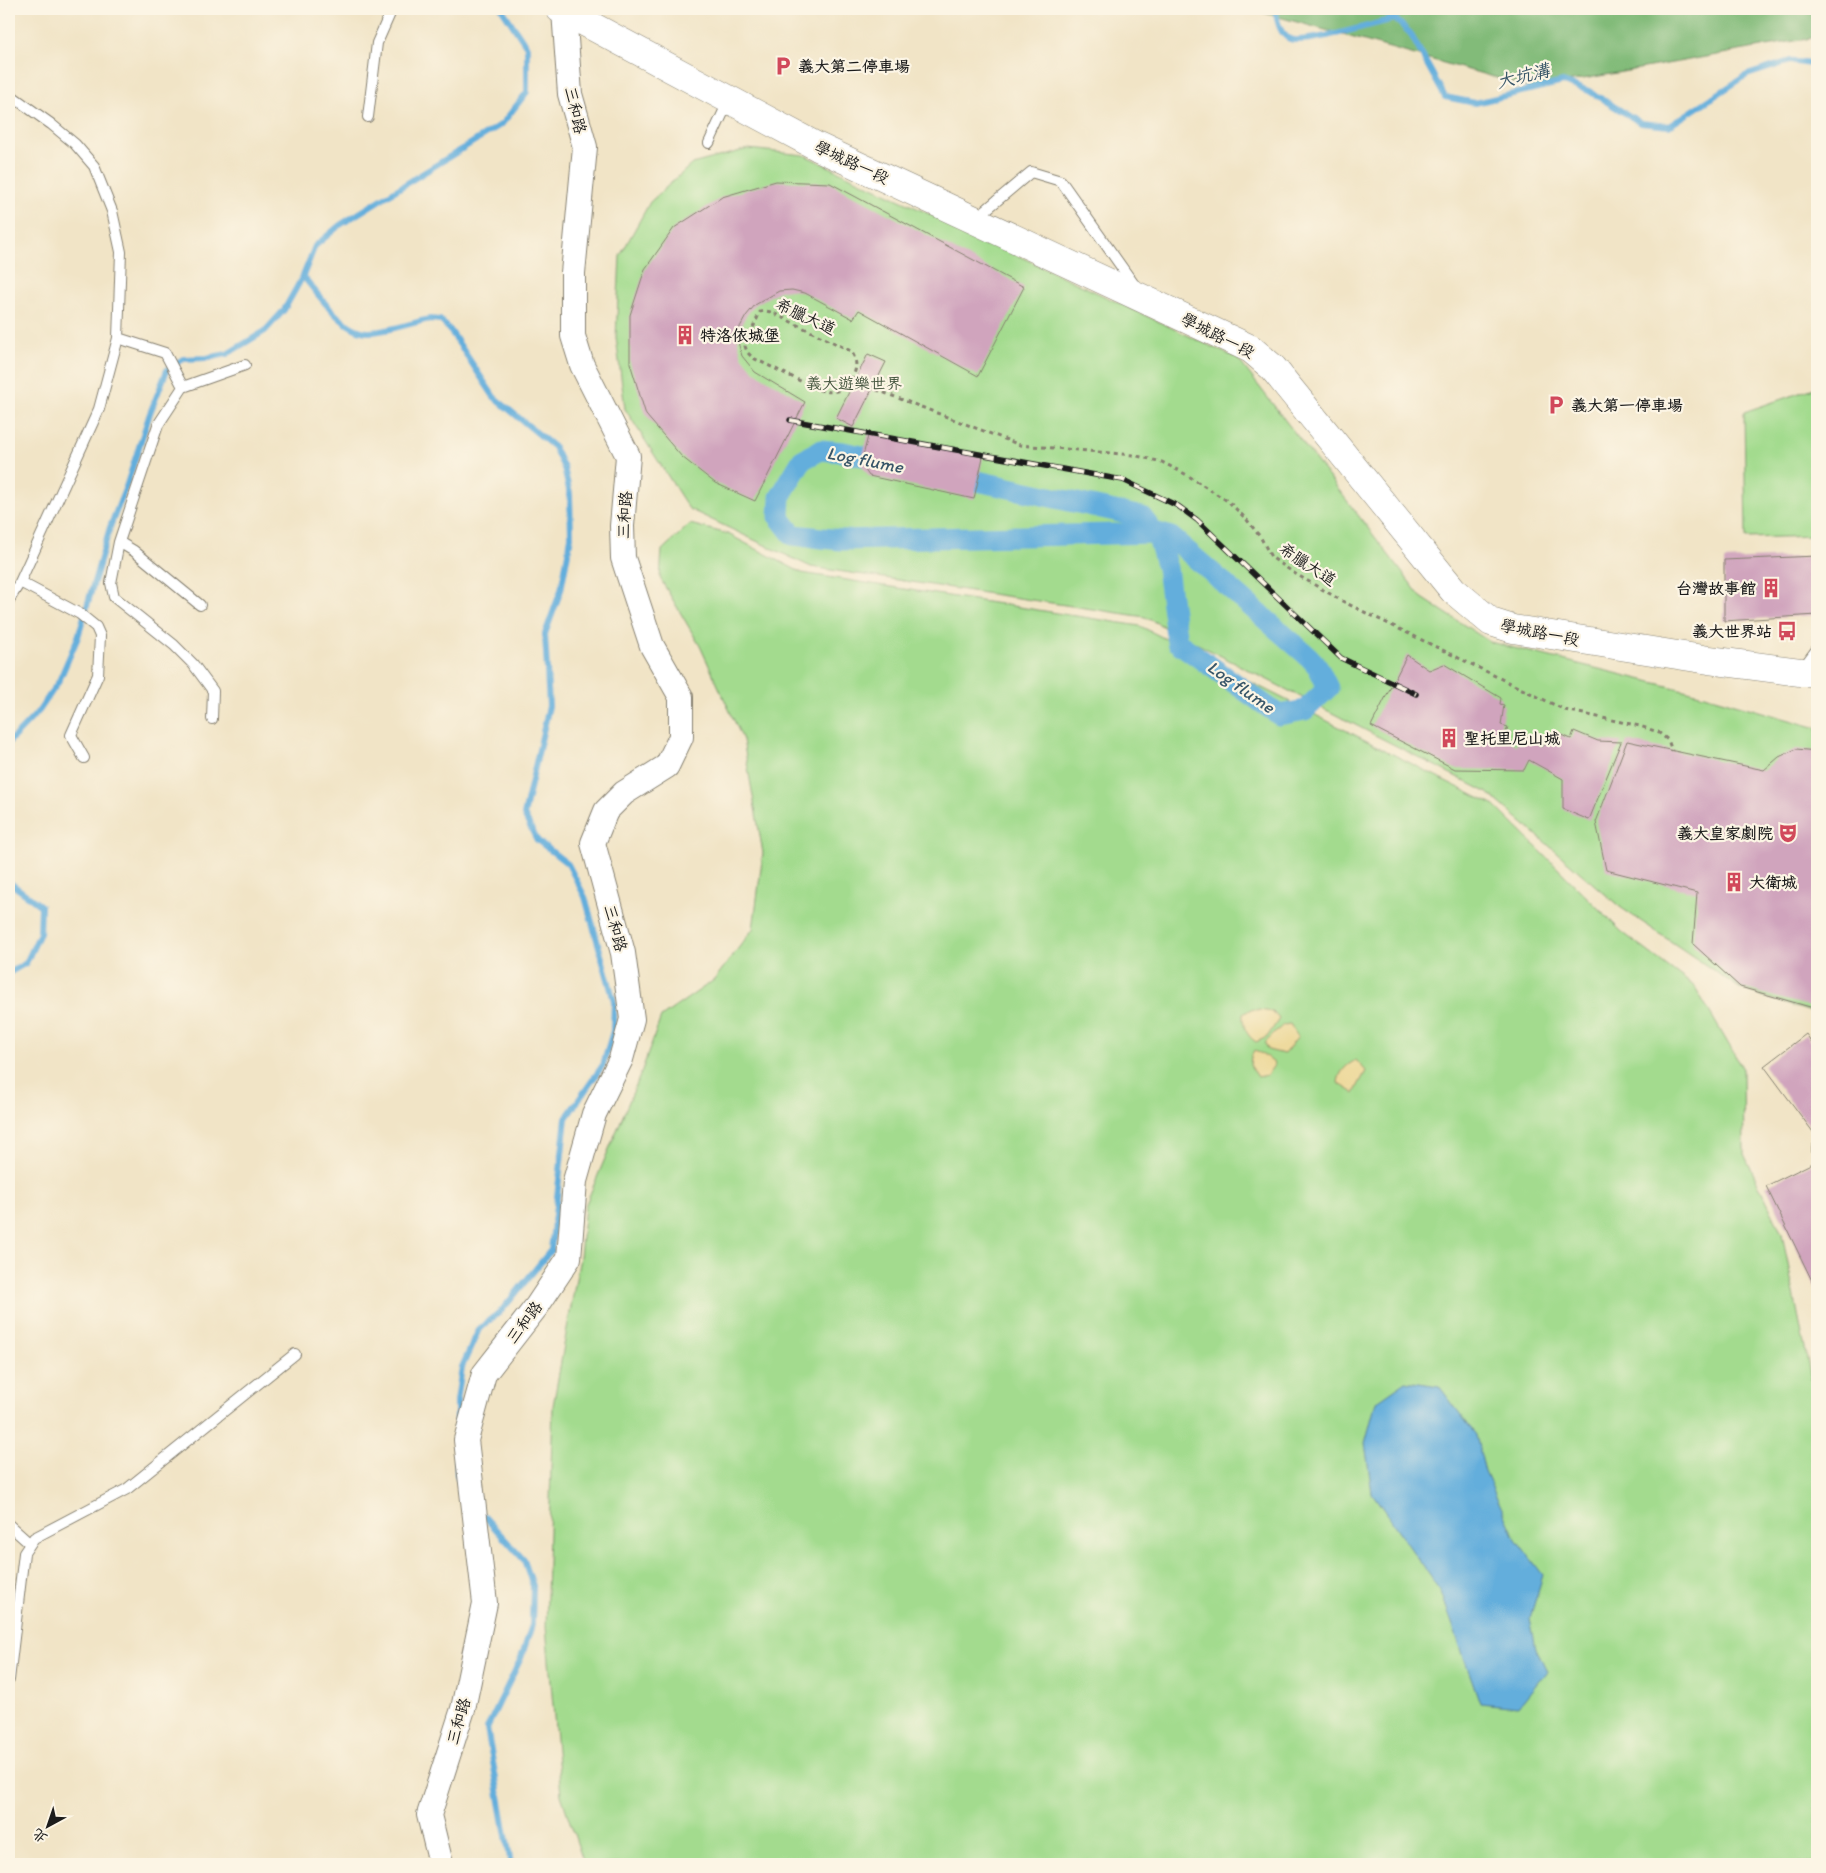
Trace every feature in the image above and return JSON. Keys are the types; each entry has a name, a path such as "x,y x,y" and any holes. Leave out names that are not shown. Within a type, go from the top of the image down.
{"main road":[{"name":"學城路一段","path":"562,10 818,147 974,219 1141,303 1252,349 1273,368 1453,590 1491,622 1513,629 1710,660 1808,672"}],"street":[{"name":"三和路","path":"441,1864 428,1815 463,1709 485,1603 466,1440 484,1374 537,1306 569,1258 575,1182 594,1114 621,1059 632,1019 623,953 593,843 606,810 624,794 667,766 681,737 681,697 652,646 623,558 622,526 628,456 582,365 573,336 573,273 585,147 570,94 562,10"}],"lane":[{"path":"368,117 377,43 392,9"},
{"path":"9,94 69,139 94,166 112,210 121,252 118,338 99,409 20,582 9,600"},
{"path":"709,143 730,99"},
{"path":"974,219 1032,172 1061,181 1141,303"},
{"path":"118,338 165,353 181,383"},
{"path":"212,719 213,692 193,664 174,645 114,597 111,583 120,542 158,425 181,383 245,364"},
{"path":"120,542 134,551 200,606"},
{"path":"20,582 80,614 96,627 100,636 98,675 71,735 84,758"},
{"path":"1808,672 1817,649"},
{"path":"9,1680 24,1554 29,1543 34,1538 127,1489 296,1354"},
{"path":"9,1525 29,1543"}],"path":[{"name":"希臘大道","path":"760,312 771,312 851,352 857,361 855,373 851,380 844,388 835,392 826,392 753,358 747,352 746,346 760,312"},
{"name":"希臘大道","path":"851,380 1020,445 1133,455 1162,462 1187,475 1229,502 1261,538 1271,557 1309,583 1565,710 1640,726 1658,732 1668,740 1672,750"}],"green space":[{"path":"1250,9 1817,9 1817,37 1533,88"},
{"name":"義大遊樂世界","path":"748,149 804,155 1238,359 1421,597 1490,642 1704,695 1817,728 1817,1014 1741,989 1620,907 1488,793 1145,617 811,567 689,509 625,409 616,337 620,256 650,202 692,164"},
{"path":"1817,387 1817,536 1746,538 1744,412"},
{"path":"690,524 728,534 802,573 1140,626 1495,806 1622,932 1695,987 1743,1069 1744,1154 1782,1234 1817,1409 1817,1864 584,1864 561,1795 546,1627 553,1406 580,1257 585,1206 641,1073 661,1017 714,980 753,929 763,853 743,740 700,646 660,578 662,550"}],"sand":[{"path":"1251,1009 1273,1012 1279,1019 1267,1037 1256,1042 1248,1034 1243,1023 1243,1014"},
{"path":"1290,1024 1298,1037 1284,1054 1268,1050 1265,1043 1283,1025"},
{"path":"1254,1051 1263,1054 1275,1064 1267,1075 1258,1077 1250,1065"},
{"path":"1356,1060 1366,1071 1354,1093 1338,1083 1344,1069"}],"water":[{"path":"1406,1381 1439,1386 1476,1435 1485,1472 1516,1539 1543,1575 1530,1618 1536,1648 1547,1671 1518,1707 1480,1703 1441,1592 1372,1493 1365,1443 1376,1402"}],"building":[{"name":"特洛依城堡","path":"776,181 830,183 1024,287 978,376 859,310 853,319 805,293 792,290 779,291 755,305 740,327 738,342 742,356 755,372 805,402 755,501 715,483 682,457 646,415 630,363 630,315 645,269 674,228 722,197"},
{"path":"868,354 886,362 853,427 836,418"},
{"path":"869,432 983,457 974,499 869,476 861,464"},
{"name":"台灣故事館","path":"1817,556 1817,615 1724,621 1724,560"},
{"name":"聖托里尼山城","path":"1407,655 1429,670 1444,664 1501,698 1500,704 1504,705 1501,725 1508,727 1504,737 1516,745 1524,735 1542,746 1558,733 1571,739 1574,731 1598,741 1621,742 1589,820 1563,809 1563,779 1529,760 1524,770 1455,769 1371,726"},
{"name":"大衛城","path":"1627,741 1764,770 1779,757 1796,749 1817,751 1817,1009 1740,987 1693,944 1697,893 1606,870 1596,822"},
{"path":"1806,1034 1817,1050 1816,1136 1764,1066"},
{"path":"1817,1161 1817,1291 1766,1186"}],"waterway":[{"path":"9,742 39,711 59,681 78,637 110,527 167,370 183,359 207,358 227,354 265,331 284,310 303,276 315,246 340,225 502,124 527,92 527,47 502,9"},
{"name":"大坑溝","path":"1275,9 1283,34 1290,39 1298,40 1325,36 1395,19 1410,33 1445,97 1475,103 1563,82 1589,91 1641,123 1669,126 1747,75 1790,61 1817,65"},
{"path":"303,276 332,311 350,326 359,330 377,332 430,319 440,320 450,330 494,397 554,447 564,468 570,494 571,537 561,590 545,634 549,706 524,815 537,840 568,864 585,897 614,1001 613,1031 603,1065 566,1118 551,1250 502,1310 479,1329 462,1367 457,1401 457,1436"},
{"name":"Log flume","path":"891,462 843,452 821,450 802,460 780,497 779,517 793,535 841,540 1158,533 1171,537 1309,657 1318,667 1328,688 1305,710 1279,715 1177,642 1167,568 1159,540"},
{"name":"Log flume","path":"950,475 1142,517 1159,540"},
{"path":"9,882 41,906 40,933 26,963 9,973"},
{"path":"457,1453 457,1474 462,1485"},
{"path":"481,1513 524,1560 533,1586 532,1625 521,1658 487,1728 511,1864"}],"railway":[{"path":"790,420 1123,480 1178,506 1197,520 1341,658 1416,694"}],"place":[{"name":"義大第二停車場","path":"783,66"},
{"name":"特洛依城堡","path":"685,335"},
{"name":"義大第一停車場","path":"1556,405"},
{"name":"台灣故事館","path":"1771,588"},
{"name":"義大世界站","path":"1787,631"},
{"name":"聖托里尼山城","path":"1449,738"},
{"name":"義大皇家劇院","path":"1788,833"},
{"name":"大衛城","path":"1734,882"}]}
